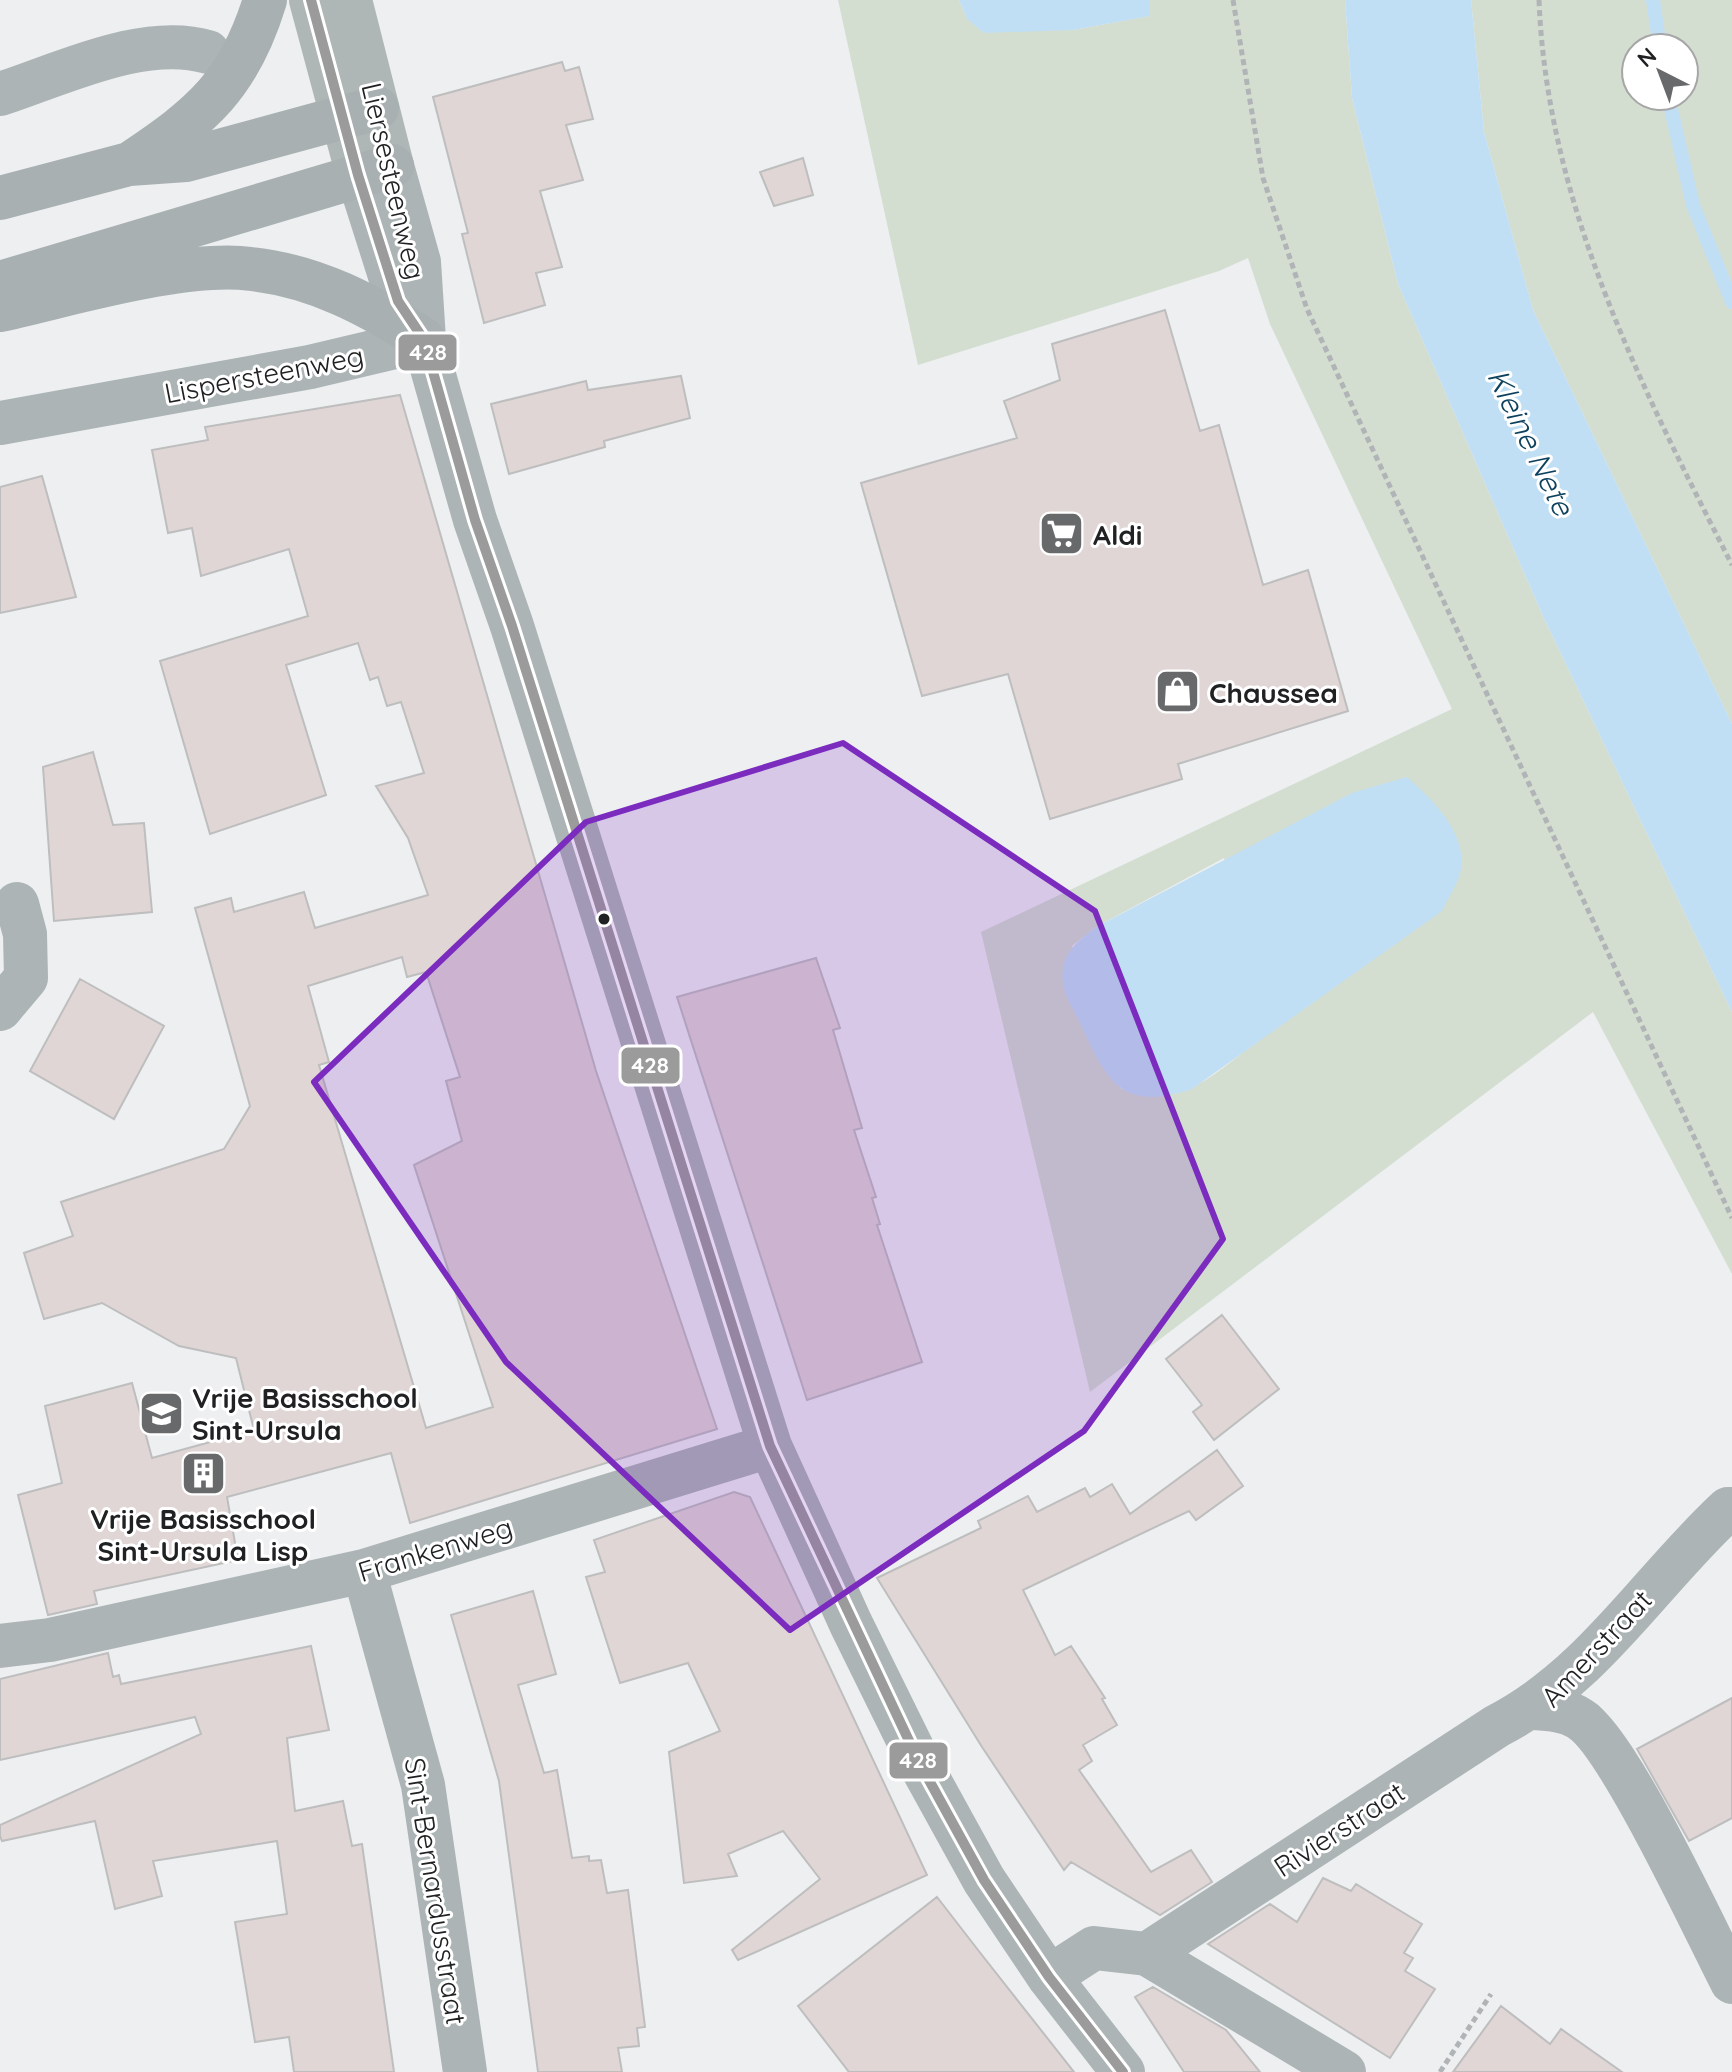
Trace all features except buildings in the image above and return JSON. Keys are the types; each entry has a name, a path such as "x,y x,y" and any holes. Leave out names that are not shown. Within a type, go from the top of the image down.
{"highway":[{"path":"129,164 177,132 226,84 252,43 265,0"},
{"path":"0,198 129,164 186,160 359,112"},
{"path":"0,283 375,171"},
{"path":"0,310 191,270 250,268 305,279 369,304 424,340"}],"main road":[{"name":"Liersesteenweg","path":"311,0 359,112 375,171"},
{"name":"Liersesteenweg","path":"350,0 359,112"}],"street":[{"path":"0,94 135,50 184,45 208,52"},
{"name":"Liersesteenweg","path":"375,171 398,301 424,340"},
{"path":"424,340 475,520 512,626 770,1446 851,1624 919,1762 984,1880 1049,1977 1123,2072"},
{"name":"Lispersteenweg","path":"0,423 310,367 424,340"},
{"path":"0,1009 26,978 25,934 17,904"},
{"name":"Frankenweg","path":"0,1646 50,1640 364,1571 770,1446"},
{"name":"Amerstraat","path":"1533,1708 1603,1646 1690,1544 1730,1509"},
{"name":"Sint-Bernardusstraat","path":"364,1571 423,1785 465,2072"},
{"name":"Amerstraat","path":"1533,1708 1580,1718 1595,1731 1622,1774 1732,1982"},
{"name":"Rivierstraat","path":"1147,1954 1497,1726 1533,1708"},
{"path":"1049,1977 1094,1948 1147,1954 1344,2072"}],"path":[{"path":"1233,0 1263,178 1307,309 1732,1218"},
{"path":"1539,0 1556,124 1583,239 1620,335 1732,565"},
{"path":"1440,2072 1491,1994"}],"highlighted area":[{"path":"843,743 1095,911 1223,1239 1084,1431 790,1630 506,1362 314,1082 586,822"}],"shaded area":[{"path":"838,0 959,0 967,19 1073,30 1149,16 1149,0 1345,0 1352,98 1398,284 1542,614 1732,1012 1732,1274 1593,1012 1090,1392 981,932 1452,709 1270,324 1248,258 1219,271 918,365","holes":["1224,858 1264,1036 1214,1074 1180,1092 1162,1096 1142,1095 1120,1088 1072,946 1096,927"]},
{"path":"1471,0 1732,0 1732,724 1533,310 1484,132"}],"water":[{"path":"959,0 1149,0 1150,16 1073,30 984,33 967,19"},
{"name":"Kleine Nete","path":"1345,0 1471,0 1484,132 1533,310 1732,724 1732,1012 1542,614 1398,284 1352,98"},
{"path":"1407,777 1448,821 1460,848 1462,862 1459,877 1442,911 1192,1089 1147,1097 1132,1094 1119,1086 1098,1060 1065,990 1063,969 1075,945 1096,927 1352,793"}],"waterway":[{"path":"1653,0 1658,32"},
{"path":"1672,112 1693,205 1732,302"}],"transit line":[{"name":"428","path":"311,0 358,175 398,301 424,340 475,520 512,626 770,1446 919,1762 984,1880 1049,1977 1123,2072"}],"place":[{"name":"Aldi","path":"1062,534"},
{"name":"Chaussea","path":"1178,692"},
{"name":"Vrije Basisschool Sint-Ursula","path":"161,1413"},
{"name":"Vrije Basisschool Sint-Ursula Lisp","path":"203,1474"}]}
